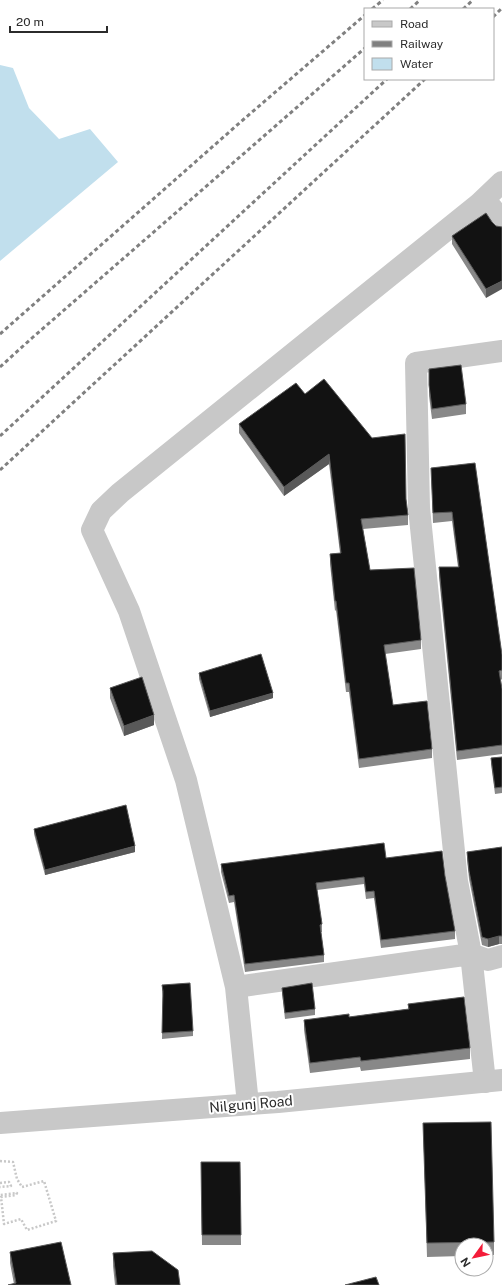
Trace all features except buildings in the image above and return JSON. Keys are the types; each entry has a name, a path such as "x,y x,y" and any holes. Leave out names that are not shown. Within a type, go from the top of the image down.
{"street":[{"path":"248,1104 236,987 186,780 129,611 92,530 101,511 120,493 480,203 502,182"},
{"path":"480,203 492,208 502,224"},
{"path":"493,1081 457,881 419,508 416,363 502,351"},
{"path":"236,987 471,954 488,960 502,956"},
{"name":"Nilgunj Road","path":"0,1123 248,1104 493,1081"}],"path":[{"path":"0,1161 13,1162 17,1179 22,1187 44,1180 56,1221 28,1230 21,1219 4,1224 1,1197 16,1195 17,1193 0,1195"},
{"path":"0,1183 9,1182 11,1186 0,1187"}],"water":[{"path":"0,65 13,68 29,108 59,139 90,129 118,162 0,261"}],"railway":[{"path":"373,8 383,0"},
{"path":"411,8 420,0"},
{"path":"464,8 473,0"},
{"path":"494,16 502,8"},
{"path":"0,334 244,119 364,16"},
{"path":"0,367 364,49"},
{"path":"0,436 386,80"},
{"path":"0,470 424,80"}]}
